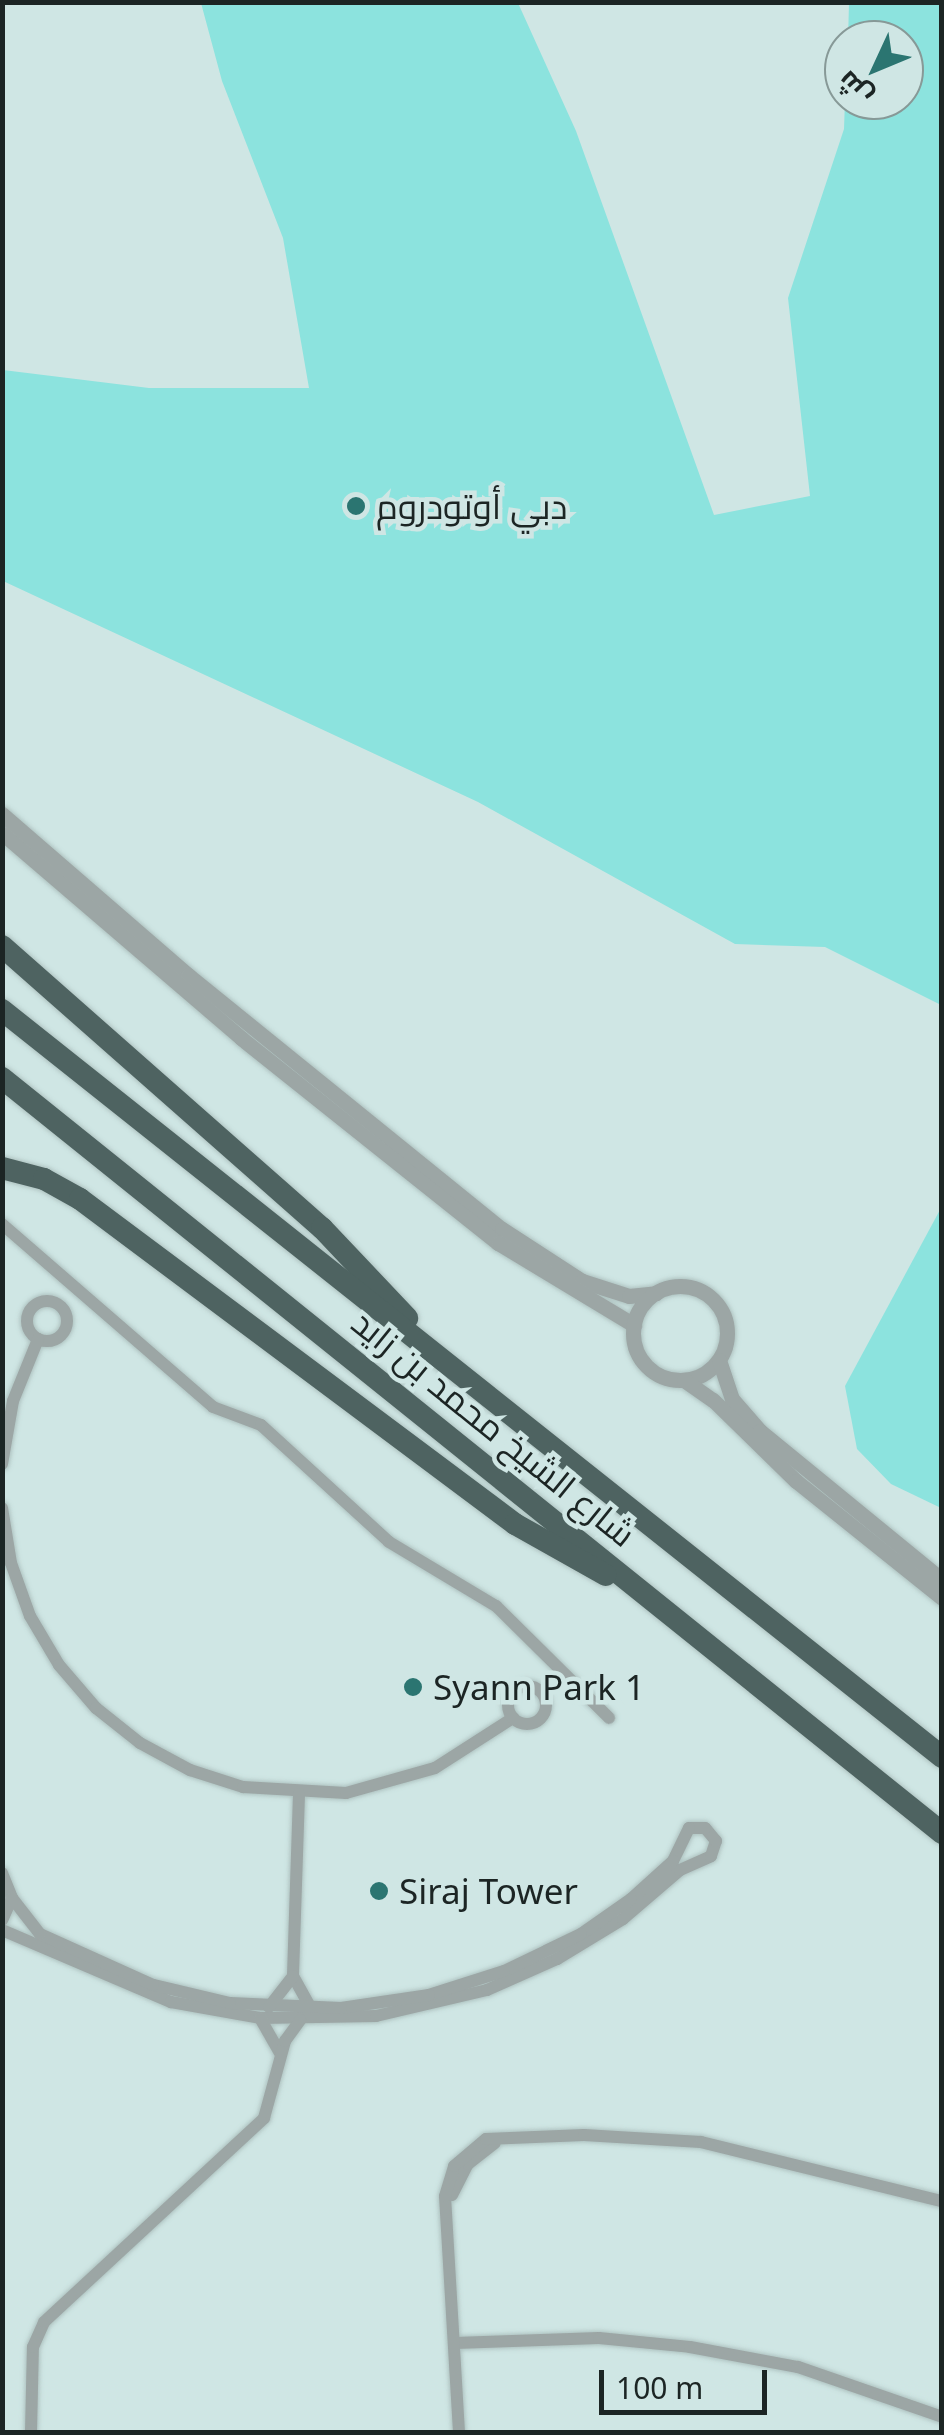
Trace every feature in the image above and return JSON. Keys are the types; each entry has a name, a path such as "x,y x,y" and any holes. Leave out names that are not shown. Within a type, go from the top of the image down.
{"highway":[{"path":"2,946 82,1021 330,1236 443,1357"},
{"path":"2,960 82,1021"},
{"name":"شارع الشيخ محمد بن زايد","path":"2,1010 443,1357 942,1758"},
{"name":"شارع الشيخ محمد بن زايد","path":"9,1086 942,1833"},
{"path":"2,1168 80,1199 515,1524 650,1598"}],"street":[{"path":"2,814 188,975 502,1229 582,1281 629,1296 689,1286 714,1300 726,1323 720,1360 732,1398 760,1430 942,1580"},
{"path":"2,833 230,1028 498,1243 634,1326 646,1365 684,1380 714,1400 796,1482 942,1598"},
{"path":"2,1224 213,1407 261,1426 390,1542 496,1606 609,1718"},
{"path":"634,1326 656,1292"},
{"path":"2,1464 13,1401 38,1339"},
{"path":"684,1380 720,1360"},
{"path":"2,1508 7,1564 30,1616 59,1665 125,1732 190,1770 244,1787 300,1794 346,1792 435,1768 513,1718"},
{"path":"300,1794 293,1976 312,2009"},
{"path":"2,1873 12,1898 40,1934 117,1972 264,2013 400,2001 504,1971 581,1934 631,1899 673,1861 689,1828 705,1828 716,1841 712,1856 680,1870 623,1918 523,1976 414,2010 300,2020 128,1988 2,1930"},
{"path":"2,1920 12,1898"},
{"path":"264,2013 293,1976"},
{"path":"264,2013 280,2053"},
{"path":"34,2429 33,2347 44,2322 264,2118 273,2103 280,2053 300,2020"},
{"path":"459,2432 448,2217 468,2164 490,2145 517,2135 701,2142 942,2201"},
{"path":"455,2344 599,2338 690,2347 798,2367 942,2417"}],"shaded area":[{"name":"دبي أوتودروم","path":"201,3 518,3 576,131 714,515 810,496 788,298 844,120 924,120 924,20 849,20 849,3 941,3 941,1005 825,947 735,944 478,802 3,581 3,370 149,388 309,388 283,238 222,81"},
{"path":"941,1208 941,1508 891,1484 857,1449 845,1386"}],"place":[{"name":"دبي أوتودروم","path":"356,506"},
{"name":"Syann Park 1","path":"413,1687"},
{"name":"Siraj Tower","path":"379,1891"}]}
